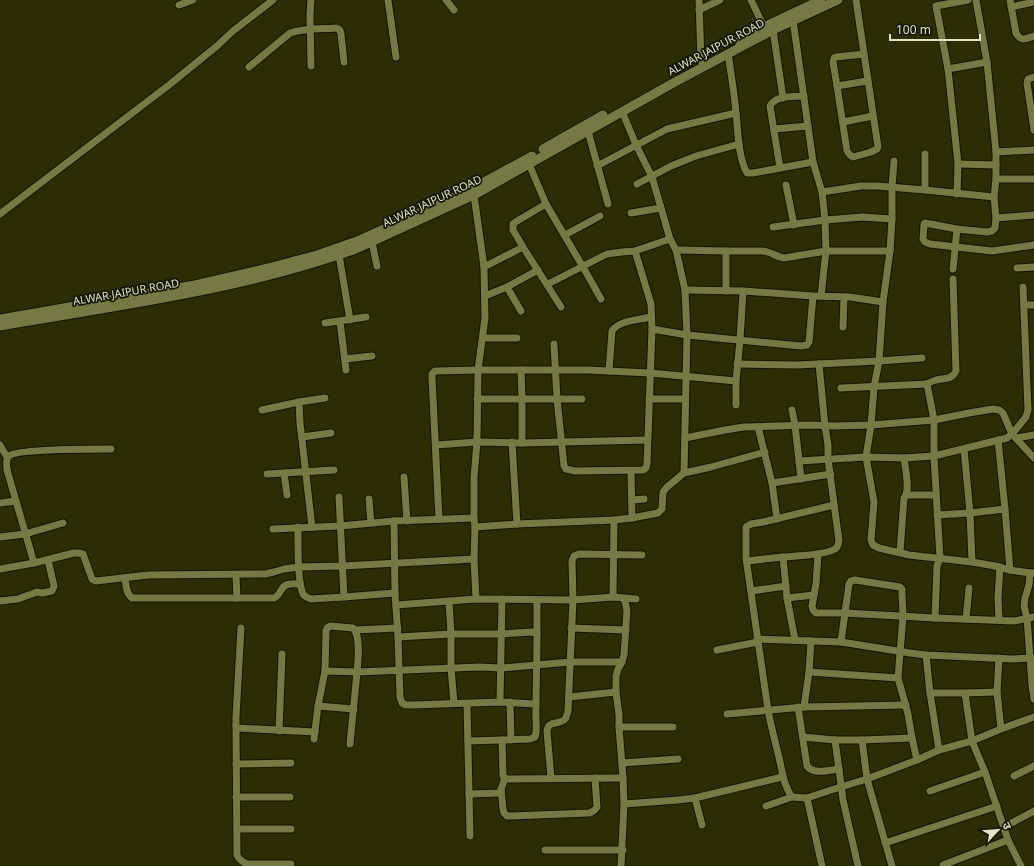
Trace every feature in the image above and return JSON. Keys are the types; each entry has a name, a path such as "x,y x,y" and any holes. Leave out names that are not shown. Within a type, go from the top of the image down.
{"main road":[{"name":"ALWAR JAIPUR ROAD","path":"0,326 154,300 224,286 266,276 339,255 372,242 474,195 728,53 769,29 803,4 821,0"},
{"name":"ALWAR JAIPUR ROAD","path":"0,319 221,280 303,259 351,243 473,188 701,61 769,29 838,0"}],"street":[{"path":"178,5 193,0"},
{"path":"0,214 169,85 233,31 274,0"},
{"path":"311,0 311,66"},
{"path":"388,0 396,56"},
{"path":"446,0 454,10"},
{"path":"699,0 701,61"},
{"path":"699,10 720,0"},
{"path":"751,0 769,29 783,98"},
{"path":"856,0 878,146 877,149 871,152 853,157 847,151 838,86 833,62 834,58 836,57 864,54"},
{"path":"957,194 958,164 948,68 936,6 968,0"},
{"path":"976,0 987,62 996,152 994,197 996,218 995,228 992,231 987,232 926,223 924,224 923,239 925,242 930,244 992,251 1034,246"},
{"path":"1034,2 1011,4 1016,33 1019,38 1022,39 1034,36"},
{"path":"793,20 813,162 822,192 825,220 826,250 821,296"},
{"path":"249,67 290,33 297,30 310,29 336,28 340,30 344,62"},
{"path":"728,53 739,144 744,167 747,173 813,162"},
{"path":"948,68 987,62"},
{"path":"1034,77 1028,79 1027,83 1034,130"},
{"path":"838,86 867,81"},
{"path":"780,168 770,106 772,101 778,99 804,96"},
{"path":"622,111 636,145 652,177 670,240 676,250 684,290 687,335 684,473"},
{"path":"597,166 667,129 736,113"},
{"path":"843,122 873,116"},
{"path":"774,130 808,126"},
{"path":"588,131 608,204"},
{"path":"637,184 671,166 696,156 739,144"},
{"path":"996,152 1034,150"},
{"path":"925,190 926,154"},
{"path":"894,161 890,251 883,302 879,361 874,386 871,425 866,456 874,502 871,540 873,545 879,548 908,554 972,562 1032,573 1024,606 1031,618 1034,699"},
{"path":"529,164 546,204 601,299"},
{"path":"958,164 996,165"},
{"path":"996,179 1034,179"},
{"path":"786,185 794,225"},
{"path":"822,192 861,186 892,187 994,197"},
{"path":"474,195 484,266 485,296 485,318 478,370 477,442 474,478 474,559 476,599"},
{"path":"546,204 516,220 513,224 514,230 523,247 548,284 561,307"},
{"path":"631,213 661,208"},
{"path":"996,218 1034,215"},
{"path":"565,235 600,216"},
{"path":"773,227 862,217 892,219"},
{"path":"953,270 957,228"},
{"path":"548,284 607,254 635,251 670,240"},
{"path":"372,242 377,266"},
{"path":"484,266 523,247"},
{"path":"676,250 768,251 779,258 826,250 890,251"},
{"path":"554,344 557,398 564,466 566,470 631,471 643,470 646,468 652,329 650,304 635,251"},
{"path":"726,251 726,291"},
{"path":"339,255 350,320"},
{"path":"1017,268 1034,267"},
{"path":"485,296 538,270"},
{"path":"841,388 927,384 935,380 950,378 954,375 956,371 953,279"},
{"path":"507,286 521,312"},
{"path":"1014,436 1026,417 1028,410 1023,287"},
{"path":"684,290 743,291 844,297 883,302"},
{"path":"736,404 737,364 743,291"},
{"path":"652,329 687,335 802,346 807,345 809,342 813,296"},
{"path":"843,327 844,297"},
{"path":"1024,305 1034,305"},
{"path":"325,323 366,317"},
{"path":"609,371 612,331 614,328 625,322 651,318"},
{"path":"340,322 346,370"},
{"path":"483,338 517,338"},
{"path":"345,358 372,356"},
{"path":"737,364 797,365 922,358"},
{"path":"747,561 818,554 834,550 838,546 839,541 828,459 820,364"},
{"path":"521,370 522,442"},
{"path":"440,519 432,374 436,371 588,370 650,373 736,381"},
{"path":"927,384 934,420 936,504 940,558 937,566 935,618"},
{"path":"262,410 325,398"},
{"path":"477,399 582,398"},
{"path":"649,399 686,399"},
{"path":"299,402 312,527"},
{"path":"684,438 744,427 871,425 934,420 993,409 999,410 1002,413 1014,436 1034,458"},
{"path":"792,410 801,479"},
{"path":"758,427 772,483 777,519"},
{"path":"302,437 331,433"},
{"path":"799,461 866,456 904,458 934,456 1014,436 1034,435"},
{"path":"436,445 477,442 648,440"},
{"path":"998,440 1010,570"},
{"path":"512,442 517,524"},
{"path":"0,445 7,457"},
{"path":"34,563 16,501 4,471 7,457 10,454 15,453 40,451 111,449"},
{"path":"964,449 970,513 972,562"},
{"path":"475,528 517,524 614,520 658,513 662,509 663,492 684,473 765,452"},
{"path":"900,552 904,498 907,495 908,487 904,458"},
{"path":"267,474 334,470"},
{"path":"631,471 632,518"},
{"path":"284,473 287,495"},
{"path":"772,483 831,474"},
{"path":"404,477 406,520"},
{"path":"907,495 936,494"},
{"path":"339,497 344,598"},
{"path":"368,499 371,523"},
{"path":"632,500 644,499"},
{"path":"0,503 16,501"},
{"path":"792,797 788,792 782,777 768,710 750,591 746,527 751,524 834,505"},
{"path":"937,515 1005,509"},
{"path":"273,528 340,526 406,520 474,518"},
{"path":"613,597 614,520"},
{"path":"394,521 395,593 398,628 400,697 402,703 406,705 500,702 536,704"},
{"path":"0,537 25,534 63,523"},
{"path":"298,527 300,584 304,594 308,598 344,598 395,593"},
{"path":"0,569 78,553 83,554 92,579 96,581 148,575 265,574 299,567 474,559"},
{"path":"551,778 547,727 564,720 568,711 573,600 572,561 574,556 579,554 642,555"},
{"path":"818,554 816,584 812,606 816,613 1014,621 1031,618"},
{"path":"783,557 787,598 795,640"},
{"path":"0,601 18,599 37,592 42,593 52,591 54,586 48,560"},
{"path":"999,620 998,598 1000,567"},
{"path":"236,575 237,598"},
{"path":"125,578 129,596 132,598 274,598 279,595 287,585 300,584"},
{"path":"841,642 849,584 851,581 855,580 900,587 902,589 903,616 898,678 906,705 917,760"},
{"path":"750,591 786,586"},
{"path":"966,619 969,588"},
{"path":"787,598 814,596"},
{"path":"396,605 476,599 573,600 613,597 636,599"},
{"path":"622,866 624,804 616,676 622,662 626,630 627,610 624,598"},
{"path":"500,702 502,599"},
{"path":"468,741 530,739 535,737 537,733 537,600"},
{"path":"449,601 451,668 454,703"},
{"path":"236,726 239,729 279,730 314,736 325,671 327,628 330,626 345,627 356,630 398,628"},
{"path":"241,628 236,726 237,855 242,862 248,864 290,864"},
{"path":"571,628 626,630"},
{"path":"350,744 357,672 356,630"},
{"path":"398,637 451,634 537,633"},
{"path":"717,650 758,640 795,640 841,642 926,655 999,658 1012,660 1032,658"},
{"path":"810,641 810,672 801,707 807,766 810,770 816,772 839,769"},
{"path":"279,730 282,654"},
{"path":"926,655 939,750"},
{"path":"999,658 997,692 1001,729"},
{"path":"325,671 357,672 479,667 501,668 570,662 622,662"},
{"path":"810,672 898,678"},
{"path":"569,697 616,692"},
{"path":"930,693 997,692"},
{"path":"965,693 972,741 985,772 1008,840 1021,866"},
{"path":"510,702 511,740"},
{"path":"467,704 470,836"},
{"path":"727,714 801,707 906,705"},
{"path":"318,706 354,709"},
{"path":"766,806 792,797 807,798 868,779 939,750 972,741 1034,717"},
{"path":"619,727 673,727"},
{"path":"803,736 835,740 912,738"},
{"path":"502,740 503,776 505,778 501,793 504,814 507,816 594,812 597,807 595,778"},
{"path":"835,740 843,800 858,866"},
{"path":"862,740 868,779 892,866"},
{"path":"622,763 678,759"},
{"path":"236,764 291,763"},
{"path":"1014,776 1034,766"},
{"path":"930,791 985,772"},
{"path":"624,804 695,798 782,777"},
{"path":"505,778 623,778"},
{"path":"469,794 501,793"},
{"path":"236,797 290,797"},
{"path":"695,798 702,825"},
{"path":"807,798 822,866"},
{"path":"885,843 997,806"},
{"path":"1004,827 1034,811"},
{"path":"237,829 291,829"},
{"path":"943,866 1008,840"},
{"path":"545,850 623,850"}]}
